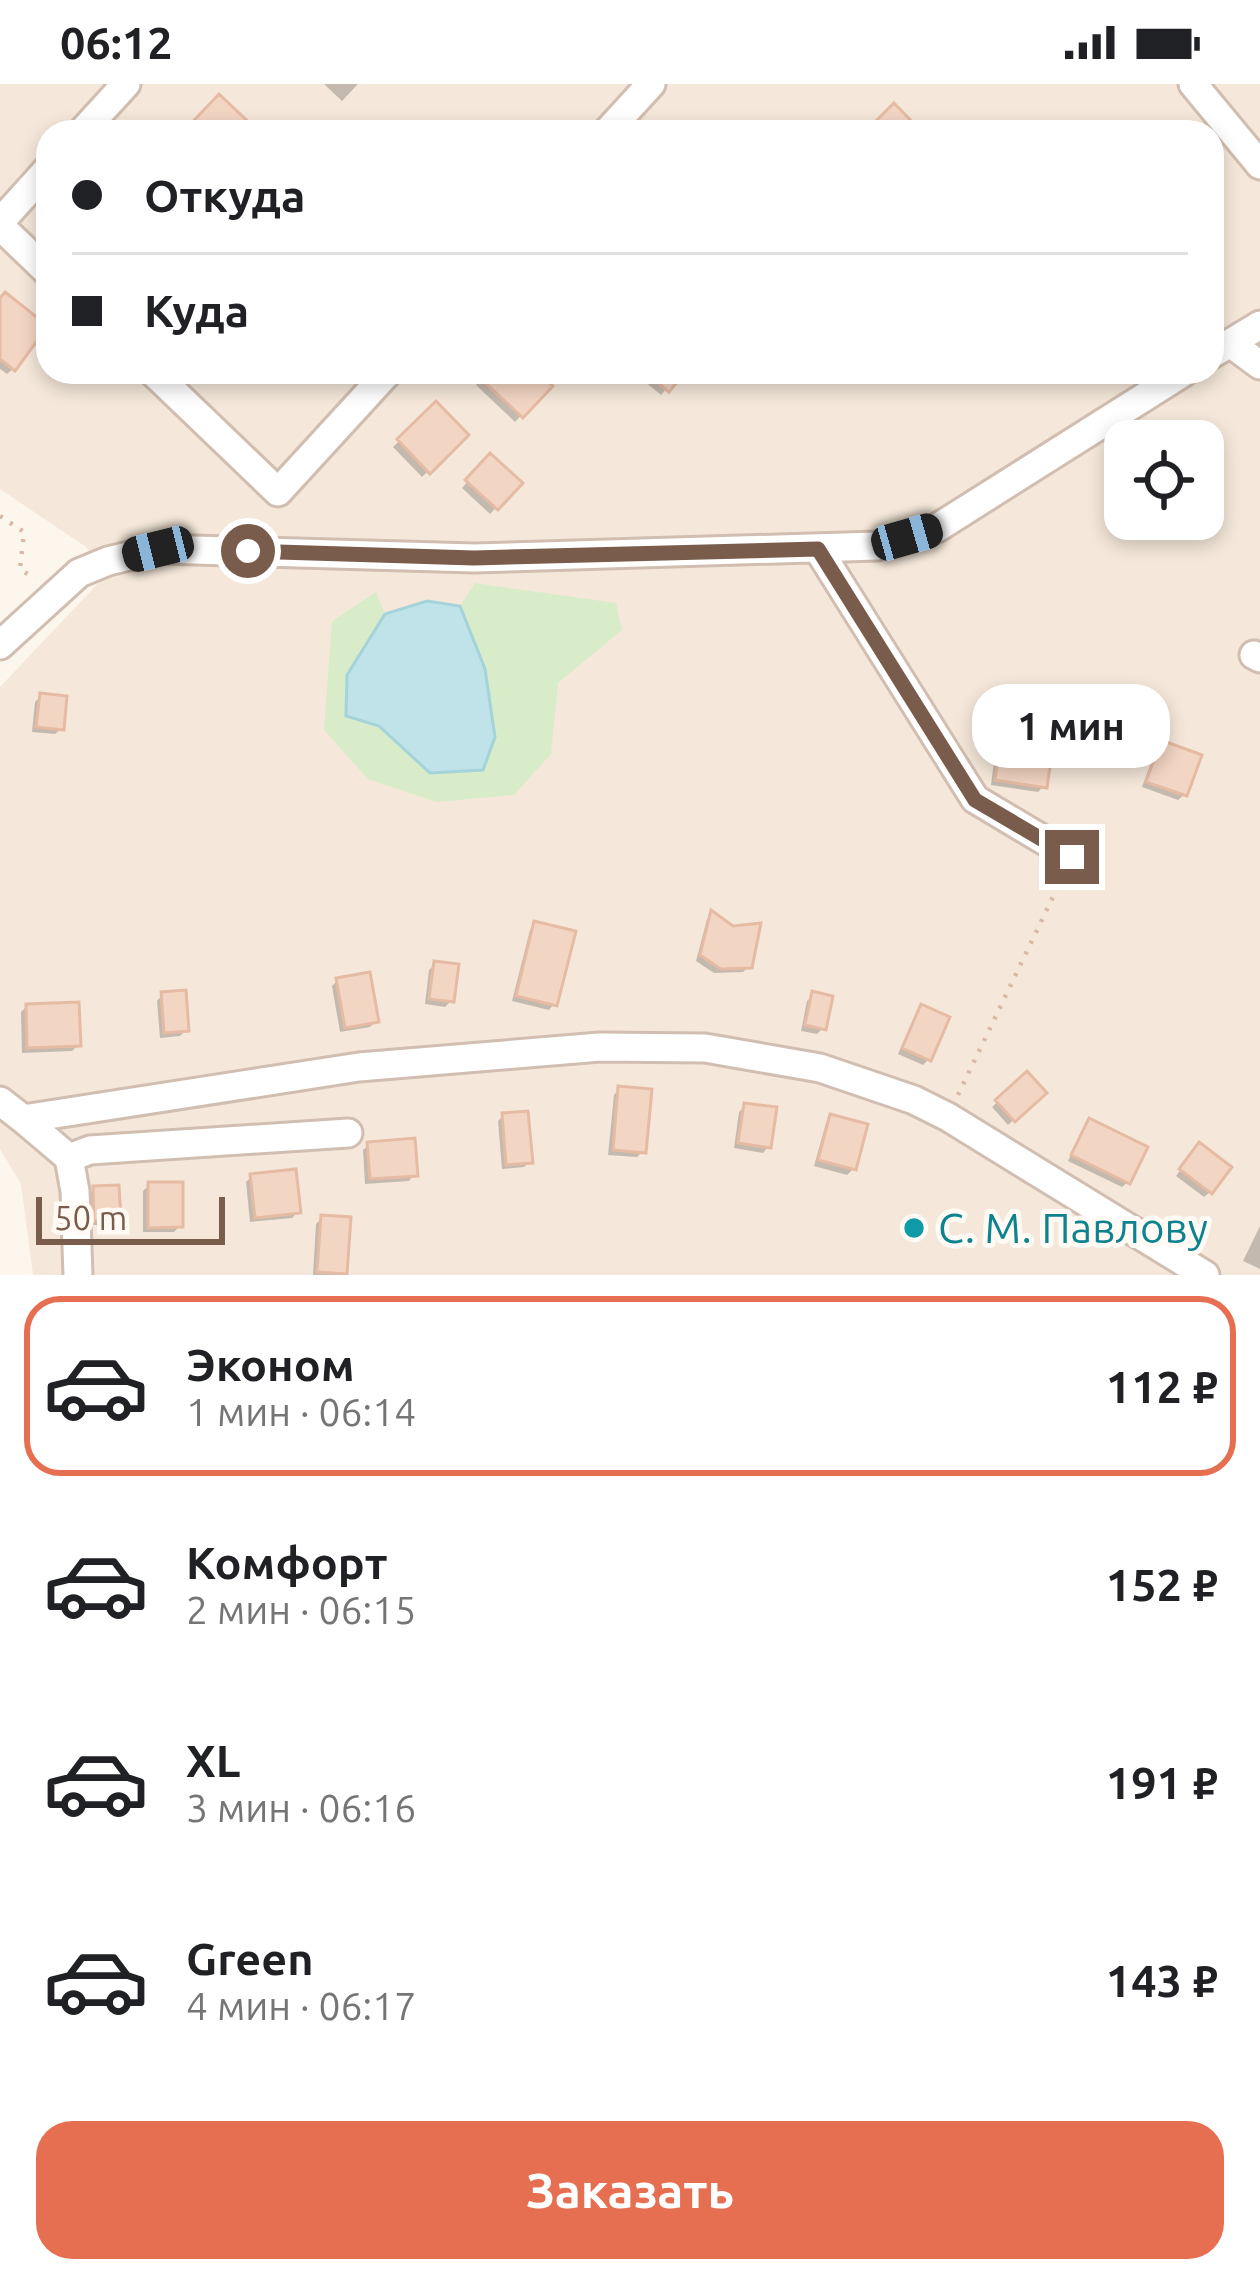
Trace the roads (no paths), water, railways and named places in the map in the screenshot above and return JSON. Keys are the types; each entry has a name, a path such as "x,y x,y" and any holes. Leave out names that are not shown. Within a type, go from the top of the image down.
{"street":[{"path":"93,120 126,84"},
{"path":"618,120 650,84"},
{"path":"1192,84 1222,120"},
{"path":"1224,122 1260,165"},
{"path":"36,183 0,224 36,260"},
{"path":"1224,347 1260,325"},
{"path":"1224,350 1260,365"},
{"path":"166,384 278,492 377,384"},
{"path":"0,645 79,573 158,549 474,558 877,546 937,528 1165,384"},
{"path":"818,549 975,800 1072,857"},
{"path":"23,1119 359,1067 600,1047 705,1048 820,1068 914,1100 1205,1275"},
{"path":"0,1101 68,1158 75,1191 78,1275"},
{"path":"68,1158 90,1150 349,1133"}],"water":[{"path":"427,601 460,606 485,669 495,737 483,770 430,773 379,726 346,716 347,675 385,614"}],"place":[{"name":"С. М. Павлову","path":"914,1228"}]}
